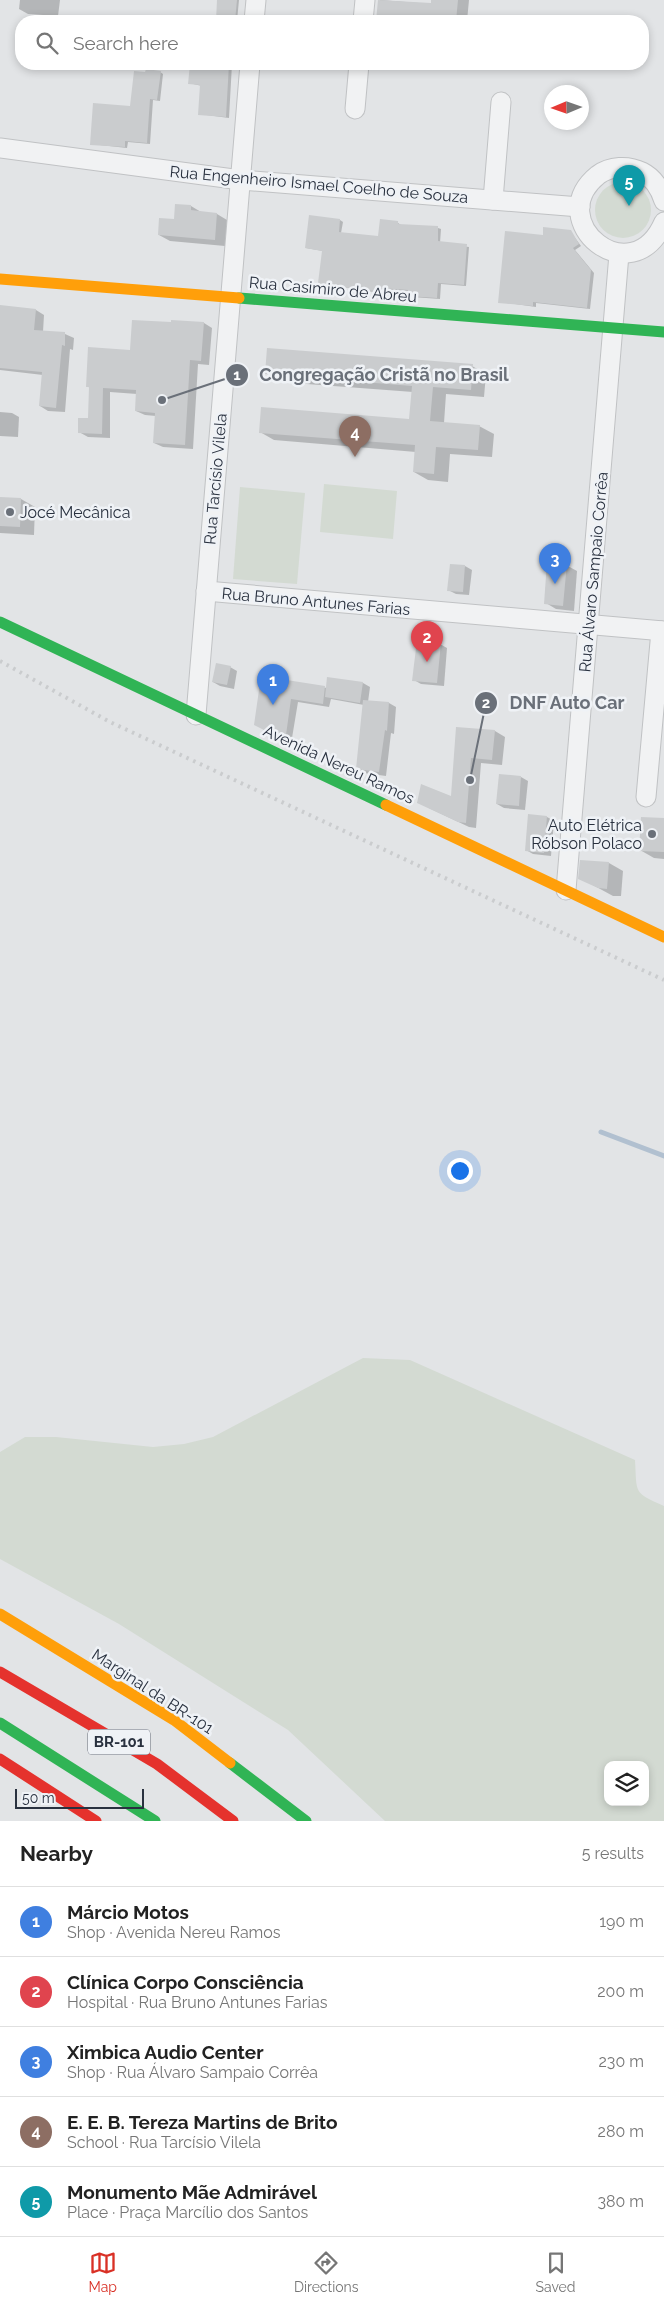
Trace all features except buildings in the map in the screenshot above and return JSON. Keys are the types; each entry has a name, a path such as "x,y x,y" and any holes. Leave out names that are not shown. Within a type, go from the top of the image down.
{"main road":[{"name":"Rua Casimiro de Abreu","path":"0,279 664,332"},
{"name":"Avenida Nereu Ramos","path":"0,622 664,937"},
{"name":"Marginal da BR-101","path":"0,1614 174,1720 306,1821"},
{"name":"BR-101","path":"0,1672 157,1764 233,1821"},
{"name":"BR-101","path":"0,1723 155,1821"},
{"path":"0,1759 96,1821"}],"street":[{"path":"255,15 256,0"},
{"path":"364,15 365,0"},
{"name":"Rua Tarcísio Vilela","path":"196,714 249,70"},
{"path":"355,109 358,70"},
{"path":"493,200 501,102"},
{"name":"Rua Engenheiro Ismael Coelho de Souza","path":"0,148 240,180 580,207"},
{"path":"664,201 659,176 628,168 614,168 601,173 590,182 583,193 580,207 582,224 591,240 605,250 620,254 636,251 649,244 659,234 664,222"},
{"name":"Rua Álvaro Sampaio Corrêa","path":"566,890 620,254"},
{"name":"Rua Bruno Antunes Farias","path":"206,591 663,631"},
{"path":"646,797 663,631"}],"shaded area":[{"path":"623,182 634,184 643,190 649,199 651,210 649,221 643,230 634,236 623,238 612,236 603,230 597,221 595,210 597,199 603,190 612,184"},
{"path":"324,484 397,491 393,539 320,532"},
{"path":"240,487 305,493 297,584 233,579"},
{"path":"363,1358 410,1360 635,1460 636,1480 639,1490 647,1498 664,1506 664,1821 385,1821 288,1730 119,1624 0,1559 0,1452 25,1437 56,1437 153,1447 184,1444 213,1437"}],"waterway":[{"path":"601,1132 664,1156"}],"railway":[{"path":"0,661 110,722 664,980"}],"traffic: fast":[{"path":"239,298 664,332"},
{"path":"0,622 386,805"},
{"path":"0,1723 155,1821"},
{"path":"230,1763 306,1821"}],"traffic: slow":[{"path":"0,279 239,298"},
{"path":"386,805 664,937"},
{"path":"0,1614 174,1720 230,1763"}],"traffic: jam":[{"path":"0,1672 157,1764 233,1821"},
{"path":"0,1759 96,1821"}],"place":[{"name":"Monumento Mãe Admirável","path":"629,206"},
{"name":"Congregação Cristã no Brasil","path":"162,400"},
{"name":"E. E. B. Tereza Martins de Brito","path":"355,457"},
{"name":"Jocé Mecânica","path":"10,512"},
{"name":"Ximbica Audio Center","path":"555,584"},
{"name":"Clínica Corpo Consciência","path":"427,662"},
{"name":"Márcio Motos","path":"273,705"},
{"name":"DNF Auto Car","path":"470,780"},
{"name":"Auto Elétrica Róbson Polaco","path":"652,834"}]}
